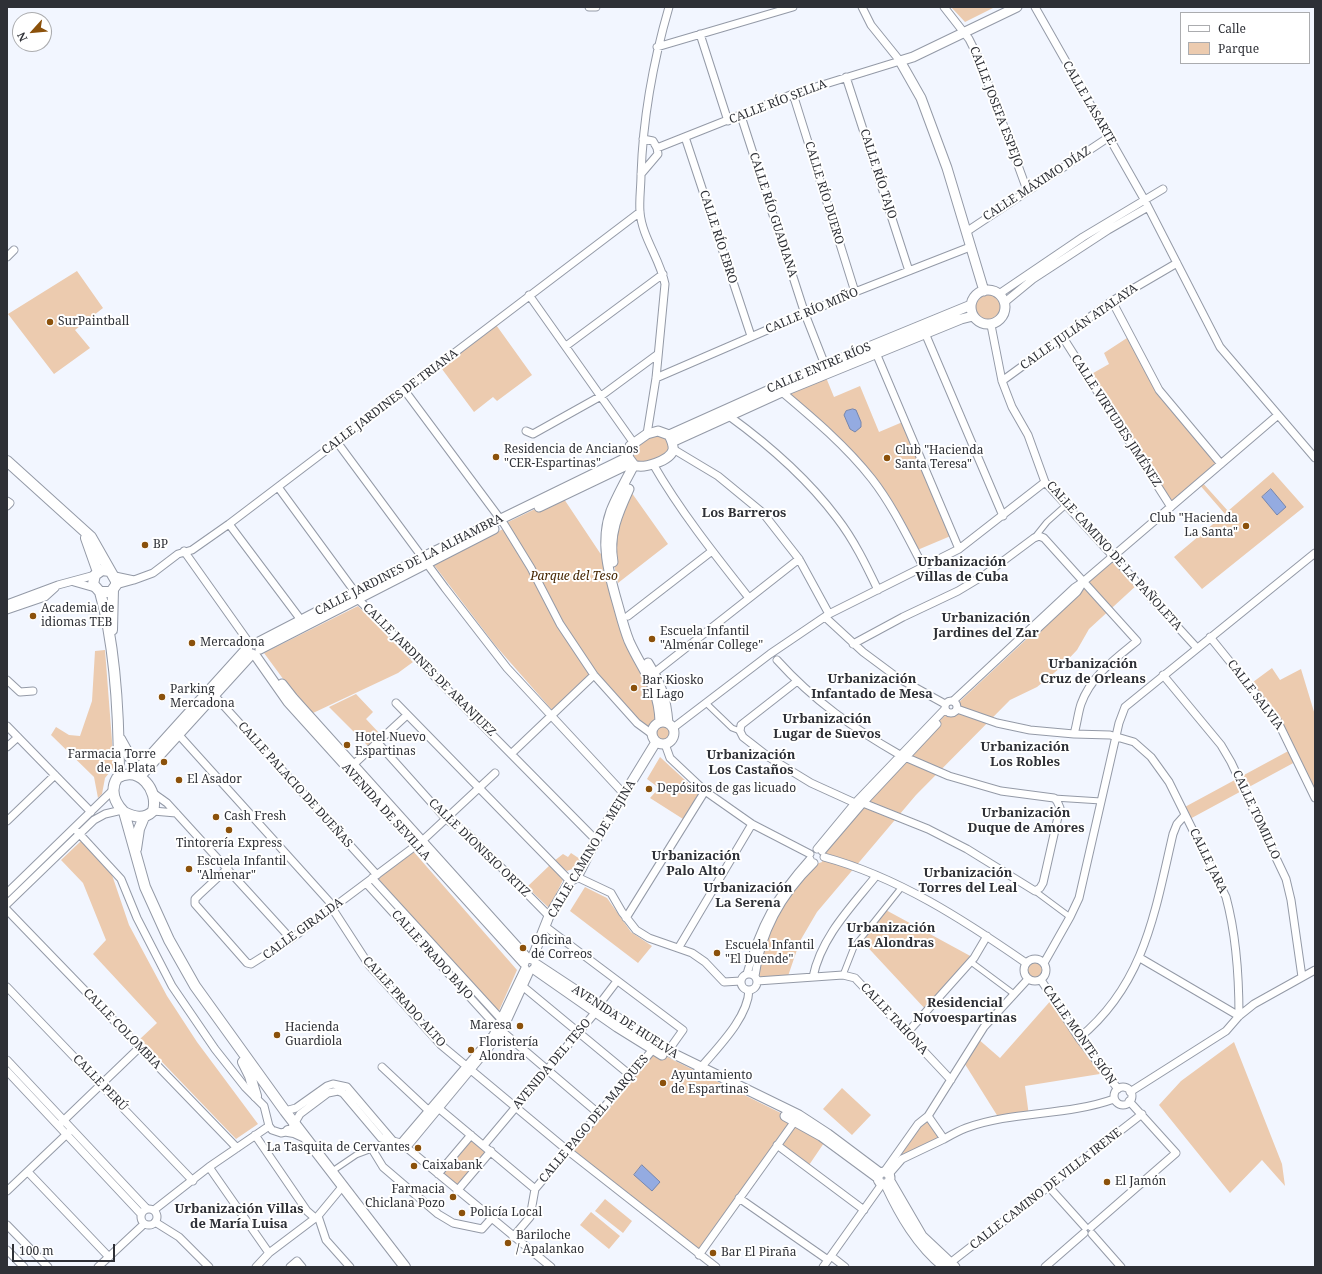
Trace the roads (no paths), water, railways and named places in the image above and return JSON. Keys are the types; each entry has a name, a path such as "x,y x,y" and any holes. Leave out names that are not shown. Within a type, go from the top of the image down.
{"main road":[{"path":"7,461 91,537 114,581 111,650"},
{"path":"82,529 97,573"},
{"path":"114,581 106,570 97,573 93,579 98,590 111,650 119,737 119,776 114,783 113,790 115,800 123,811 144,887 169,940 195,986 282,1107 294,1132 306,1138 342,1187 406,1267"},
{"path":"98,590 107,593 114,581"},
{"path":"119,737 137,774 146,782 153,793 155,800 153,811 144,817 139,829 135,851"},
{"path":"119,776 137,774"},
{"path":"123,811 136,817 144,817"},
{"path":"195,986 199,999 247,1067 256,1096"}],"street":[{"path":"589,7 596,7"},
{"path":"647,434 656,378 665,284 663,274 643,226 640,212 641,174 643,139 650,80 668,7"},
{"path":"657,47 793,7"},
{"path":"862,7 871,24 900,61 921,98 946,168 984,291"},
{"name":"CALLE JOSEFA ESPEJO","path":"944,7 964,32 983,67 1027,190"},
{"path":"900,61 912,57 1017,7"},
{"name":"CALLE LASARTE","path":"1035,7 1144,199 1220,347 1315,458"},
{"path":"700,34 728,121"},
{"name":"CALLE RÍO SELLA","path":"657,148 742,116 793,94 900,61"},
{"name":"CALLE RÍO TAJO","path":"846,77 909,271"},
{"name":"CALLE RÍO DUERO","path":"793,94 855,292"},
{"name":"CALLE RÍO GUADIANA","path":"742,116 805,314 825,365"},
{"name":"CALLE RÍO EBRO","path":"685,137 752,336"},
{"name":"CALLE MÁXIMO DÍAZ","path":"966,232 1027,190 1109,137"},
{"path":"641,174 658,154 657,148 653,141 643,139"},
{"path":"1000,294 1077,241 1144,199 1163,189"},
{"path":"1005,302 1040,275 1108,230 1148,207"},
{"name":"CALLE JARDINES DE TRIANA","path":"114,581 134,580 153,574 178,554 184,551 192,550 229,524 640,212"},
{"name":"CALLE RÍO MIÑO","path":"656,378 855,292 970,247"},
{"path":"7,256 14,250"},
{"name":"CALLE JULIÁN ATALAYA","path":"1002,381 1112,301 1177,263"},
{"path":"566,346 663,274"},
{"path":"989,290 1000,294 1005,302 1006,310 1003,317 998,322 991,325 984,324 974,316 971,305 976,296 989,290"},
{"path":"529,295 602,396 633,442"},
{"path":"1112,301 1159,390 1221,464"},
{"name":"CALLE ENTRE RÍOS","path":"671,442 825,365 971,305"},
{"name":"CALLE ENTRE RÍOS","path":"671,442 782,392 925,333 961,319 974,316"},
{"name":"CALLE CAMINO DE LA PAÑOLETA","path":"991,325 1002,381 1012,407 1028,435 1045,482 1197,648"},
{"path":"925,333 1003,516"},
{"name":"CALLE VIRTUDES JIMÉNEZ","path":"1062,336 1171,507"},
{"path":"876,353 959,549"},
{"path":"526,431 533,434 602,396 658,354"},
{"path":"405,391 502,521 531,568 560,624 594,675 637,723 658,740 670,758 705,790 752,824 811,859 821,863 821,853"},
{"path":"782,392 850,453 872,480 890,506 924,568"},
{"path":"667,724 666,704 662,687 634,637 612,556 612,538 617,513 633,463 628,450 633,442 647,434 658,431 718,476 763,513 799,559 827,615 853,644 898,678 953,712 956,705 1077,592 1083,582 1278,415"},
{"path":"729,416 771,448 820,496 838,519 857,550 878,590"},
{"path":"337,442 507,668 625,795"},
{"path":"633,463 653,464 666,457 671,442"},
{"path":"633,463 611,512 605,539 606,558 628,640 655,688 672,738 658,740"},
{"name":"CALLE JARDINES DE LA ALHAMBRA","path":"137,774 149,756 254,649 502,521 563,492 633,463"},
{"path":"653,464 667,488 712,551 749,598"},
{"path":"658,740 654,726 667,724 706,703 770,654 827,615 924,568 959,549 1045,482"},
{"name":"CALLE JARDINES DE ARANJUEZ","path":"278,487 357,595 596,840"},
{"path":"7,501 10,503 7,506"},
{"path":"853,644 903,617 958,591 983,576 1034,538 1047,522 1066,505"},
{"path":"229,524 303,623"},
{"path":"1034,538 1039,536 1044,538 1137,641 1103,669 1092,682 1081,704 1074,734"},
{"path":"184,551 254,649"},
{"path":"628,616 712,551"},
{"path":"1044,963 1033,959 1026,963 1024,970 1028,979 1036,982 1041,980 1046,973 1044,963 1070,918 1079,898 1101,800 1125,707 1315,553"},
{"path":"654,672 799,559"},
{"path":"7,604 58,585 74,582 97,573"},
{"path":"74,582 98,590"},
{"path":"7,610 45,597 58,585"},
{"name":"CALLE SALVIA","path":"1210,637 1277,720 1315,798"},
{"name":"CALLE JARDINES DE LA ALHAMBRA","path":"137,774 178,734 254,649"},
{"name":"AVENIDA DE SEVILLA","path":"254,649 293,698 353,765 419,843"},
{"name":"AVENIDA DE SEVILLA","path":"254,649 288,702 530,965"},
{"path":"777,660 796,682 828,709 862,734 903,756 949,776 1001,790 1054,798 1101,800"},
{"path":"512,754 594,675"},
{"name":"CALLE TOMILLO","path":"1163,676 1221,745 1231,762 1286,879 1291,900 1302,977"},
{"path":"7,680 20,692 33,691"},
{"path":"740,731 741,726 796,682"},
{"name":"CALLE PALACIO DE DUEÑAS","path":"214,695 372,878"},
{"path":"741,982 742,978 747,974 758,936 770,911 787,884 811,859 821,853 859,803 946,708 949,701 997,723 1030,730 1117,736"},
{"path":"396,703 479,789 574,879 611,893 626,918 636,930 649,938 678,947 705,962 724,982 741,982"},
{"path":"706,703 732,728 740,731 743,737 770,758 811,782 859,803 922,826 968,849 1035,891 1070,918"},
{"path":"353,765 407,715"},
{"path":"7,726 91,812"},
{"name":"CALLE PRADO ALTO","path":"178,734 333,907 369,965 441,1045 567,1150 716,1267"},
{"path":"7,747 18,736"},
{"name":"CALLE JARA","path":"1117,736 1134,742 1151,757 1169,782 1226,897 1230,913 1239,994 1239,1016"},
{"name":"CALLE CAMINO DE MEJINA","path":"403,1146 500,1030 530,965 550,916 658,740"},
{"name":"CALLE DIONISIO ORTIZ","path":"378,743 447,820 467,833 550,916"},
{"path":"130,758 140,759 149,756"},
{"name":"CALLE GIRALDA","path":"228,868 195,899 195,904 246,963 251,964 291,939 419,843 447,820 495,773"},
{"path":"7,821 54,775"},
{"path":"7,893 113,790"},
{"path":"626,918 705,790"},
{"path":"153,793 167,803 177,813 291,939"},
{"path":"1035,891 1040,888 1043,883 1060,808 1054,798"},
{"path":"7,904 101,815 123,811"},
{"path":"153,811 177,813"},
{"path":"1079,1038 1092,1028 1104,1014 1129,979 1140,958 1152,926 1173,834 1177,824 1185,815"},
{"path":"678,947 752,824"},
{"path":"74,828 121,879 136,918 172,986 215,1049 245,1087 256,1096 264,1106 269,1126 276,1132 292,1128 300,1114 339,1088"},
{"path":"821,853 876,876 936,905 987,936 1026,963"},
{"path":"749,990 754,988 760,949 774,916 811,859"},
{"path":"813,976 820,955 829,937 876,876"},
{"name":"CALLE PRADO BAJO","path":"372,878 501,1020"},
{"name":"CALLE PRADO BAJO","path":"372,878 500,1030 598,1113"},
{"path":"747,974 756,978 843,974 854,947 901,888"},
{"name":"CALLE COLOMBIA","path":"7,910 237,1148"},
{"path":"546,927 683,1030 668,1051"},
{"path":"907,1033 971,962 987,936"},
{"path":"1140,958 1239,1016"},
{"path":"971,962 1014,994"},
{"name":"AVENIDA DE HUELVA","path":"530,965 655,1047 698,1070 828,1134 884,1178 914,1224 947,1264"},
{"path":"1130,1092 1226,1031 1239,1016 1254,1004 1315,970"},
{"name":"CALLE TAHONA","path":"843,974 854,978 951,1080"},
{"path":"823,1267 864,1210 918,1124 928,1116 984,1027 1028,979"},
{"name":"CALLE MONTE SIÓN","path":"1041,980 1079,1038 1118,1089"},
{"name":"AVENIDA DEL TESO","path":"484,1145 579,1031 617,981"},
{"path":"741,982 744,987 749,990"},
{"path":"521,985 630,1074"},
{"name":"CALLE CAMINO DE MEJINA","path":"500,1030 501,1020 521,985"},
{"name":"CALLE PERÚ","path":"7,986 194,1180"},
{"path":"698,1070 727,1036 749,998 749,990"},
{"path":"58,1126 140,1047"},
{"name":"AVENIDA DE HUELVA","path":"655,1047 668,1051 698,1070"},
{"name":"CALLE PAGO DEL MARQUES","path":"513,1237 530,1217 535,1189 630,1074 655,1047"},
{"path":"7,1060 147,1211"},
{"path":"382,1067 429,1111"},
{"path":"7,1070 66,1135 147,1211 157,1216 155,1222 151,1225 144,1224"},
{"path":"267,1114 269,1110 282,1107 296,1108 327,1086 333,1084 339,1088 381,1138 389,1142 393,1141 403,1146 551,1267"},
{"path":"1129,1101 1122,1104 1118,1103 1114,1098 1114,1093 1118,1089 1125,1088 1130,1092"},
{"path":"1129,1101 1130,1092"},
{"path":"884,1178 902,1159 965,1128 988,1122 1083,1108 1114,1098"},
{"path":"1050,1265 1176,1153 1129,1101"},
{"path":"437,1107 535,1189"},
{"name":"CALLE CAMINO DE MEJINA","path":"403,1146 429,1111 437,1107"},
{"name":"CALLE CAMINO DE VILLA IRENE","path":"947,1264 1142,1114"},
{"path":"928,1116 944,1139"},
{"path":"699,1255 797,1118"},
{"path":"144,1224 141,1220 147,1211 194,1180 209,1167 269,1126"},
{"path":"7,1191 72,1129"},
{"path":"255,1135 307,1211 317,1217 326,1240 350,1267"},
{"path":"438,1174 471,1135"},
{"path":"331,1172 356,1155 393,1141"},
{"path":"777,1145 864,1210"},
{"path":"372,1149 383,1167 438,1214 463,1226 482,1229 491,1219"},
{"path":"457,1190 491,1151"},
{"path":"209,1167 269,1253"},
{"path":"28,1172 109,1257"},
{"path":"258,1266 269,1253 317,1217 342,1187"},
{"path":"1049,1187 1121,1267"},
{"path":"739,1198 845,1267"},
{"path":"155,1222 179,1237 209,1267"},
{"path":"7,1224 48,1267"},
{"path":"98,1267 144,1224"},
{"path":"7,1250 24,1267"},
{"path":"290,1267 297,1261 302,1267"}],"water":[{"path":"853,409 856,410 861,422 861,427 855,432 850,429 844,415 846,411"},
{"path":"1271,489 1286,507 1277,515 1262,497"},
{"path":"642,1165 660,1182 652,1191 634,1175"}],"place":[{"name":"SurPaintball","path":"50,322"},
{"name":"Residencia de Ancianos \"CER-Espartinas\"","path":"496,457"},
{"name":"Club \"Hacienda Santa Teresa\"","path":"887,458"},
{"name":"Club \"Hacienda La Santa\"","path":"1246,526"},
{"name":"BP","path":"145,545"},
{"name":"Academia de idiomas TEB","path":"33,616"},
{"name":"Escuela Infantil \"Almenar College\"","path":"652,639"},
{"name":"Mercadona","path":"192,643"},
{"name":"Bar Kiosko El Lago","path":"634,688"},
{"name":"Parking Mercadona","path":"162,697"},
{"name":"Hotel Nuevo Espartinas","path":"347,745"},
{"name":"Farmacia Torre de la Plata","path":"164,762"},
{"name":"El Asador","path":"179,780"},
{"name":"Depósitos de gas licuado","path":"649,789"},
{"name":"Cash Fresh","path":"216,817"},
{"name":"Tintorería Express","path":"229,830"},
{"name":"Escuela Infantil \"Almenar\"","path":"189,869"},
{"name":"Oficina de Correos","path":"523,948"},
{"name":"Escuela Infantil \"El Duende\"","path":"717,953"},
{"name":"Maresa","path":"520,1026"},
{"name":"Hacienda Guardiola","path":"277,1035"},
{"name":"Floristería Alondra","path":"471,1050"},
{"name":"Ayuntamiento de Espartinas","path":"663,1083"},
{"name":"La Tasquita de Cervantes","path":"418,1148"},
{"name":"Caixabank","path":"414,1166"},
{"name":"El Jamón","path":"1107,1182"},
{"name":"Farmacia Chiclana Pozo","path":"453,1197"},
{"name":"Policía Local","path":"462,1213"},
{"name":"Bariloche / Apalankao","path":"508,1243"},
{"name":"Bar El Piraña","path":"713,1253"}],"district":[{"name":"Los Barreros","path":"744,513"},
{"name":"Urbanización Villas de Cuba","path":"962,570"},
{"name":"Urbanización Jardines del Zar","path":"986,626"},
{"name":"Urbanización Cruz de Orleans","path":"1093,672"},
{"name":"Urbanización Infantado de Mesa","path":"872,686"},
{"name":"Urbanización Lugar de Suevos","path":"827,726"},
{"name":"Urbanización Los Robles","path":"1025,754"},
{"name":"Urbanización Los Castaños","path":"751,762"},
{"name":"Urbanización Duque de Amores","path":"1026,820"},
{"name":"Urbanización Palo Alto","path":"696,864"},
{"name":"Urbanización Torres del Leal","path":"968,880"},
{"name":"Urbanización La Serena","path":"748,896"},
{"name":"Urbanización Las Alondras","path":"891,936"},
{"name":"Residencial Novoespartinas","path":"965,1010"},
{"name":"Urbanización Villas de María Luisa","path":"239,1216"}],"park label":[{"name":"Parque del Teso","path":"574,577"}]}
